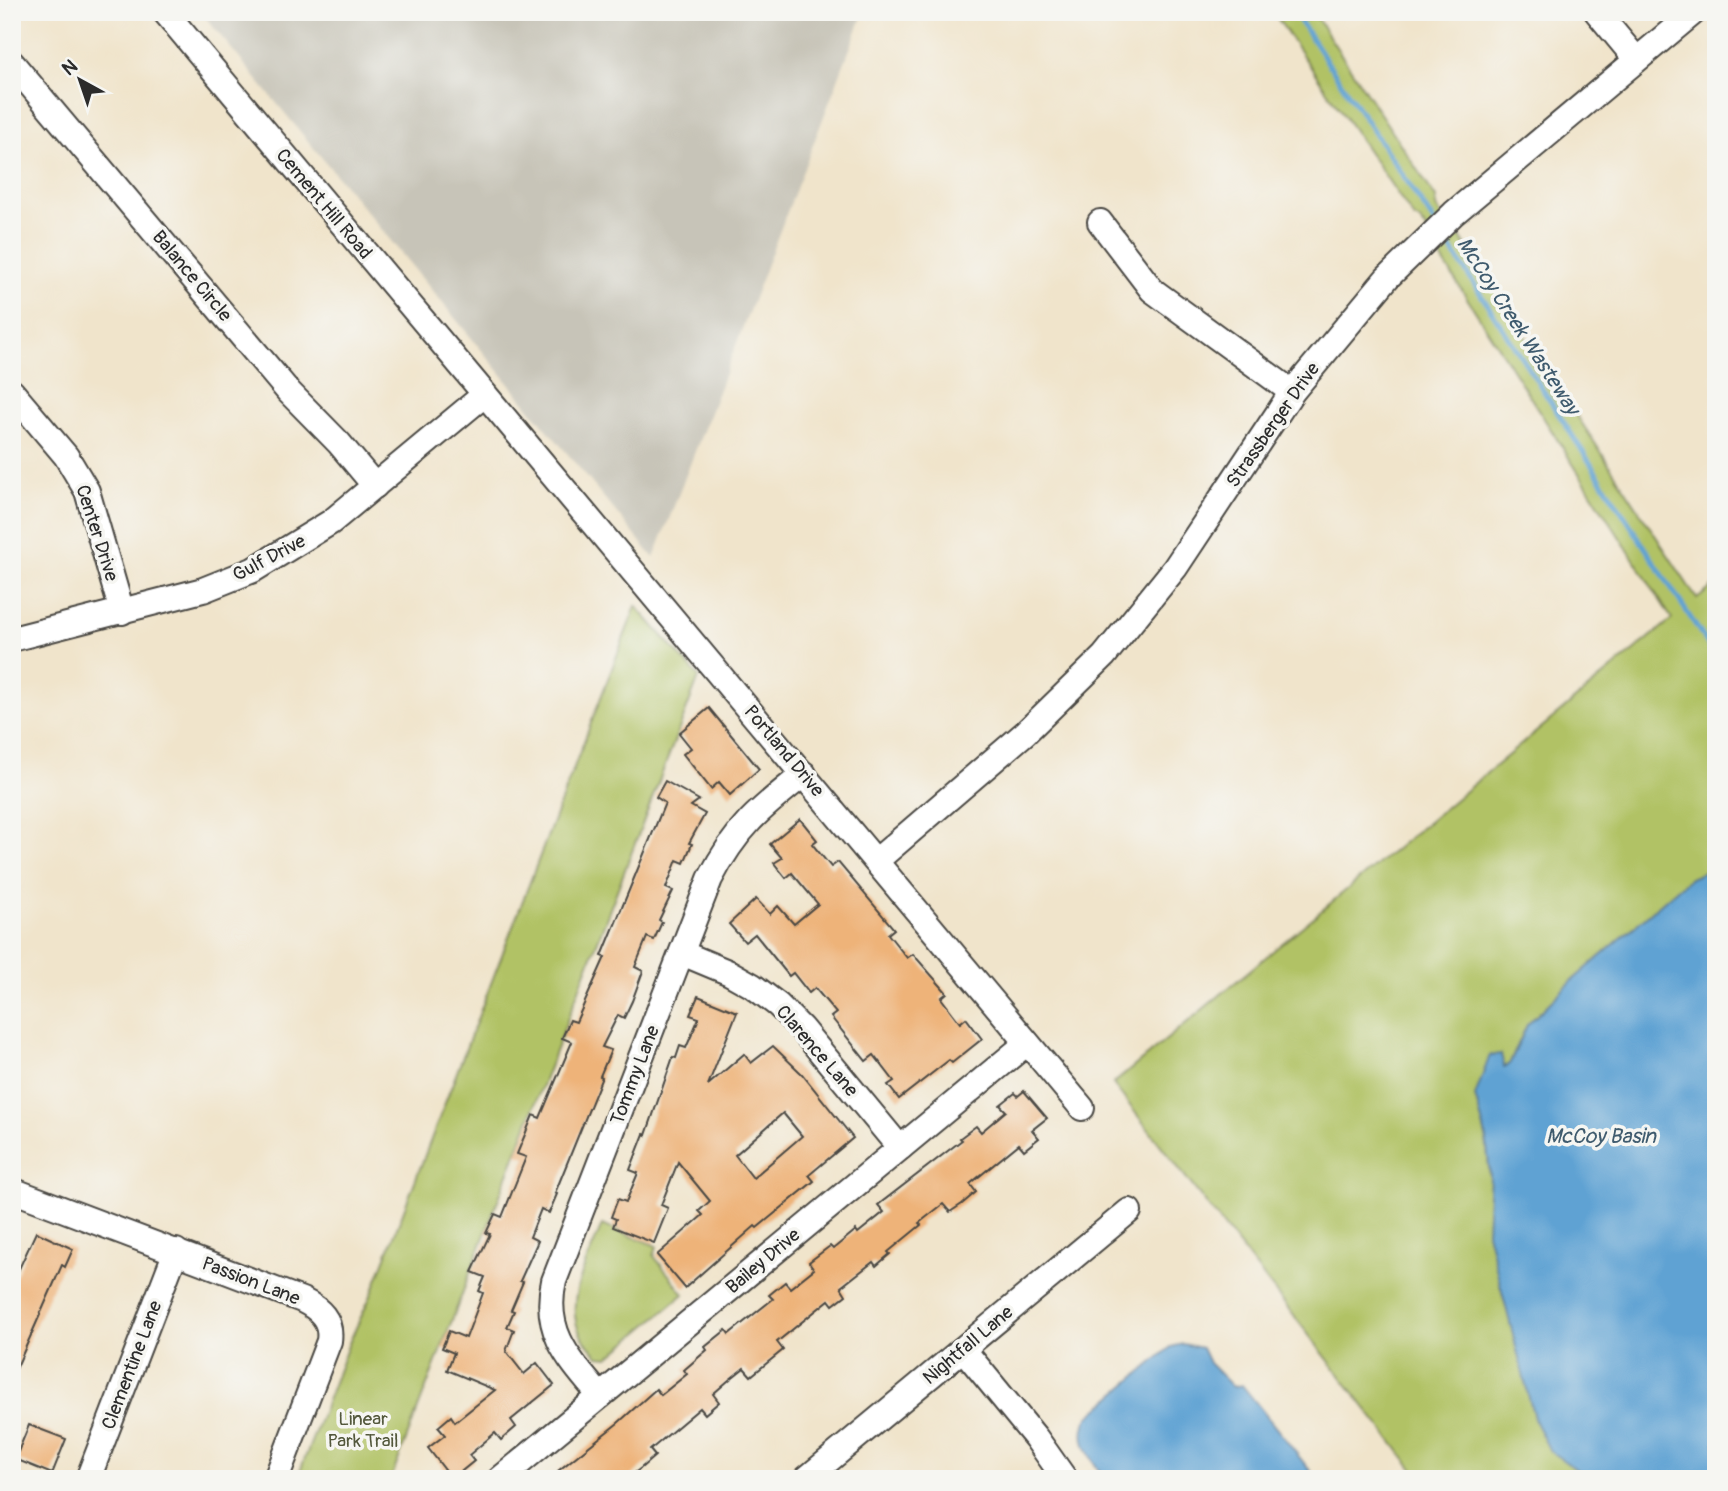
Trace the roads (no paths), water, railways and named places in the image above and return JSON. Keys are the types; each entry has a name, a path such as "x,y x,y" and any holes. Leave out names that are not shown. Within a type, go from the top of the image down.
{"street":[{"name":"Cement Hill Road","path":"165,12 484,395"},
{"path":"1597,12 1636,59"},
{"name":"Strassberger Drive","path":"876,861 1025,733 1104,656 1175,568 1292,392 1351,319 1423,241 1694,12"},
{"name":"Balance Circle","path":"12,63 288,391 339,443 375,486"},
{"path":"1100,222 1152,290 1292,392"},
{"name":"Center Drive","path":"12,392 66,456 87,491 122,612"},
{"name":"Gulf Drive","path":"12,639 203,590 253,570 331,522 484,395"},
{"name":"Portland Drive","path":"484,395 1082,1108"},
{"name":"Tommy Lane","path":"600,1396 567,1356 558,1340 553,1322 551,1295 554,1281 710,879 735,836 759,810 804,774"},
{"name":"Clarence Lane","path":"682,953 741,979 778,1004 900,1148"},
{"name":"Bailey Drive","path":"500,1479 1027,1043"},
{"name":"Passion Lane","path":"12,1189 302,1300 326,1317 329,1341 276,1479"},
{"name":"Nightfall Lane","path":"806,1479 1129,1211"},
{"name":"Clementine Lane","path":"88,1479 176,1251"},
{"path":"963,1349 1036,1438 1065,1479"}],"water":[{"name":"McCoy Basin","path":"1716,867 1716,1479 1590,1479 1550,1451 1535,1422 1487,1232 1490,1176 1486,1136 1475,1096 1490,1055 1501,1054 1504,1067 1509,1065 1527,1025 1572,981 1690,878"},
{"path":"1183,1344 1202,1348 1209,1363 1233,1387 1242,1385 1312,1473 1311,1479 1104,1479 1084,1442 1084,1426 1088,1417 1171,1347"}],"waterway":[{"name":"McCoy Creek Wasteway","path":"1294,12 1434,222"},
{"name":"McCoy Creek Wasteway","path":"1441,233 1716,657"}],"park label":[{"name":"Linear Park Trail","path":"363,1430"}]}
